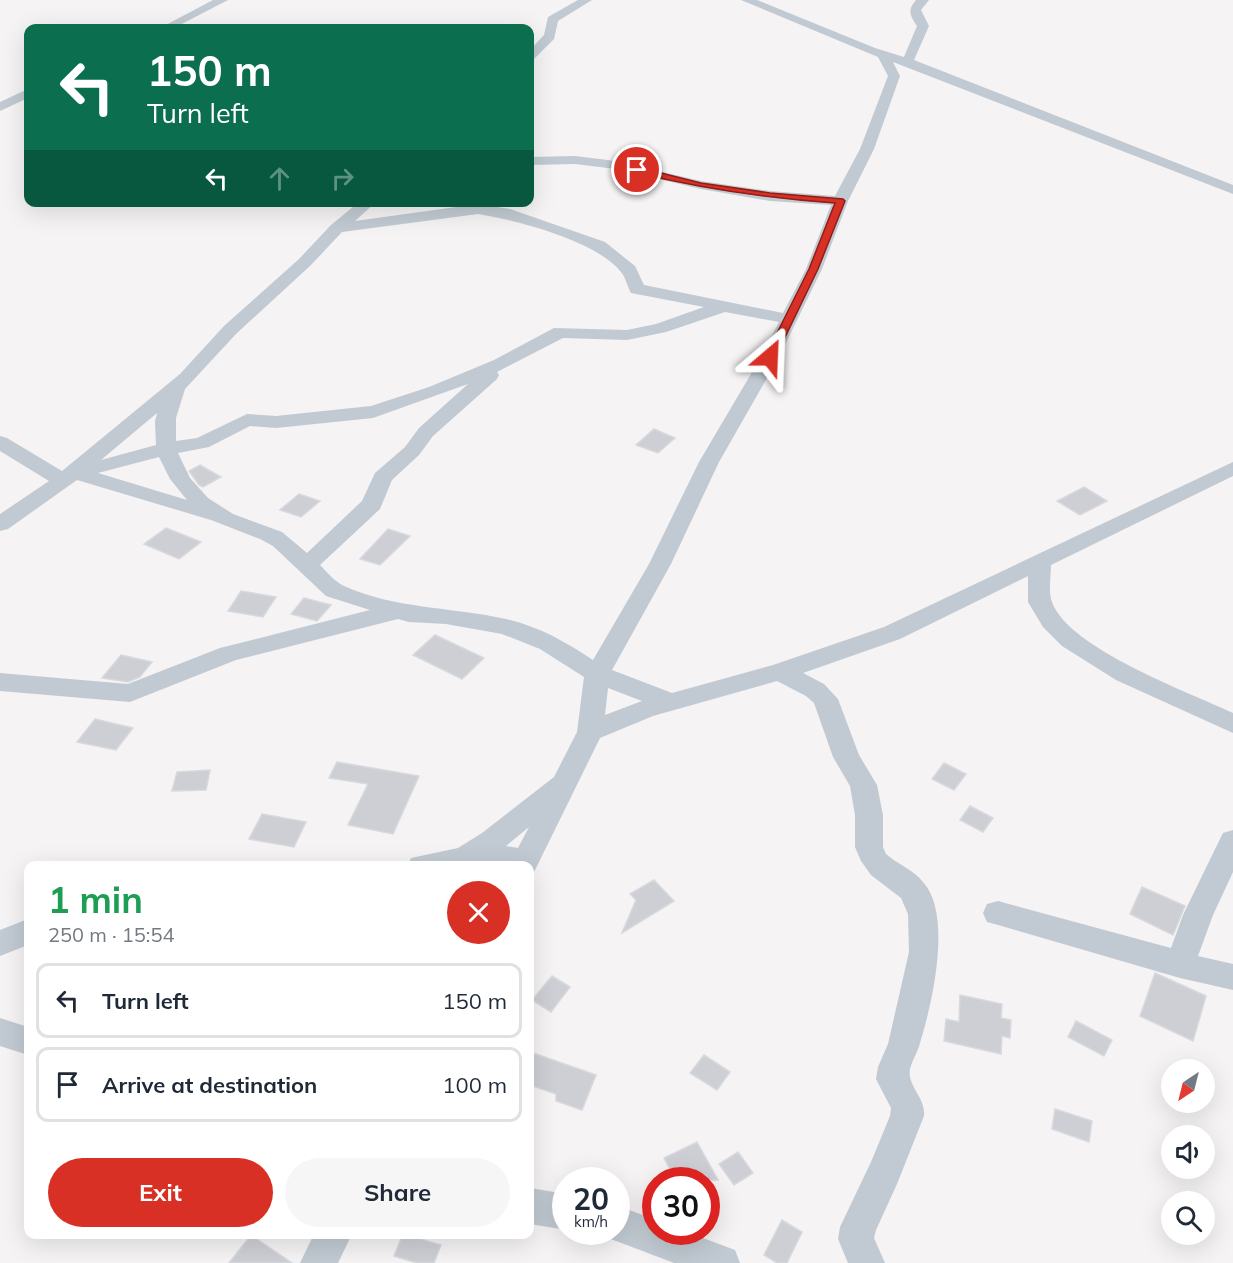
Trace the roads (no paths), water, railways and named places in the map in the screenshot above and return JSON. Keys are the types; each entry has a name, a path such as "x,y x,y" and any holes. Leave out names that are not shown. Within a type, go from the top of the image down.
{"street":[{"path":"174,24 222,0"},
{"path":"534,52 550,36 552,20 586,0"},
{"path":"747,0 884,56 907,62 1233,190"},
{"path":"907,62 914,52 923,26 914,15 915,9 923,0"},
{"path":"525,861 590,732 597,675 660,564 709,462 770,357 814,269 840,201 867,148 894,76 884,56"},
{"path":"0,107 24,95"},
{"path":"534,161 575,160 616,165 701,185 770,196 840,201"},
{"path":"0,524 70,476 176,387 203,361 221,339 305,262 337,228 363,207"},
{"path":"337,228 478,209 510,214 599,245 629,270 637,289 789,319"},
{"path":"70,476 168,448 202,443 247,420 276,422 374,412 436,392 501,364 560,332 627,335 660,328 725,306"},
{"path":"307,565 372,504 382,477 412,451 426,432 501,364"},
{"path":"176,387 165,421 168,448 176,474 191,494 223,518"},
{"path":"0,442 70,476 223,518 272,535 334,591 398,611 446,616 506,627 549,643 597,675 671,702"},
{"path":"590,732 630,714 780,672 892,633 1233,468"},
{"path":"1040,560 1039,600 1045,613 1065,635 1101,660 1233,724"},
{"path":"0,682 46,684 130,693 249,648 398,611"},
{"path":"780,672 815,690 825,699 846,757 863,785 869,815 869,847 875,861 913,890 923,914 924,952 904,1044 894,1067 893,1079 908,1107 907,1116 885,1172 858,1227 856,1239 867,1263"},
{"path":"468,856 492,840 569,777"},
{"path":"1180,965 1198,915 1233,842"},
{"path":"444,861 468,856 502,855 518,861"},
{"path":"998,913 1180,965 1233,977"},
{"path":"0,943 24,934"},
{"path":"0,1032 24,1040"},
{"path":"534,1207 552,1210"},
{"path":"630,1228 722,1263"},
{"path":"318,1263 331,1239"}]}
